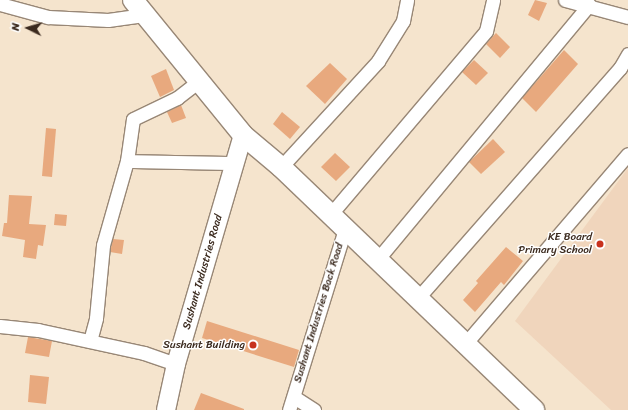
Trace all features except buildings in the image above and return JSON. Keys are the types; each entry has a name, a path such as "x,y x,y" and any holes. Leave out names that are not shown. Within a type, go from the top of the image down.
{"main road":[{"path":"138,8 243,134 281,167 534,410"}],"street":[{"path":"281,167 378,62 403,21 407,0"},
{"path":"330,214 486,31 492,0"},
{"path":"566,0 589,5 628,17"},
{"path":"0,4 48,17 108,20 138,8"},
{"path":"377,260 589,5"},
{"path":"417,299 620,68 628,54"},
{"path":"90,341 96,318 103,245 127,161 133,119 177,98 199,81"},
{"name":"Sushant Industries Road","path":"166,410 176,364 243,134"},
{"path":"464,344 628,154"},
{"path":"127,161 235,163"},
{"name":"Sushant Industries Back Road","path":"289,410 345,229"},
{"path":"0,326 38,330 90,341 144,353 176,364"},
{"name":"Sushant Industries Back Road","path":"294,397 314,410"}],"shaded area":[{"name":"KE Board Primary School","path":"628,168 628,410 611,410 515,321"}],"place":[{"name":"KE Board Primary School","path":"600,244"},
{"name":"Sushant Building","path":"253,345"}]}
